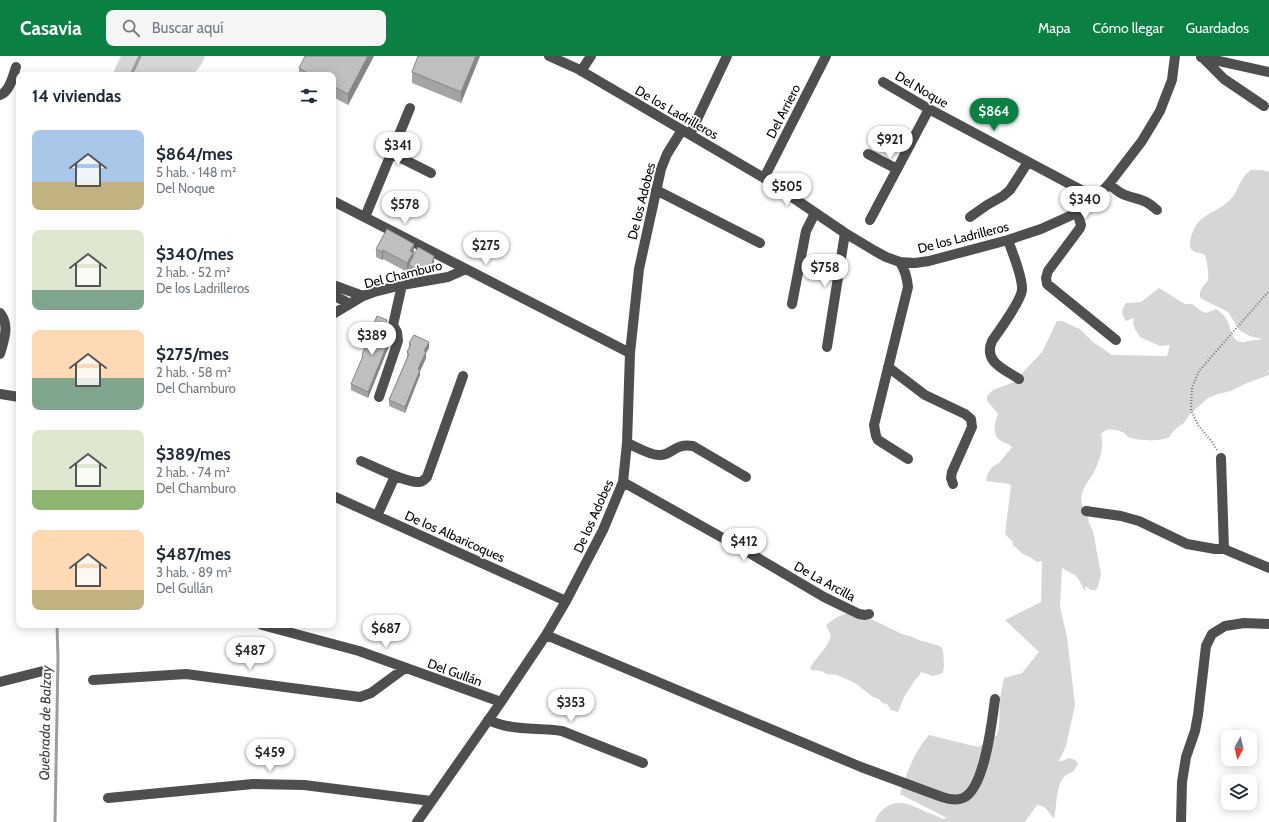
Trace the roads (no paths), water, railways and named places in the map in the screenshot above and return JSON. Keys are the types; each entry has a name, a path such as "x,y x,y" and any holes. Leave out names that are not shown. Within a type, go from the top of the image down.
{"street":[{"name":"De los Ladrilleros","path":"549,56 581,71 764,178 845,233 886,257 900,262 915,263 930,261 1008,240 1041,229 1072,216 1096,198 1110,184 1142,141 1160,111 1172,80 1175,56"},
{"path":"581,71 591,56"},
{"name":"De los Adobes","path":"417,822 546,635 604,530 623,482 627,443 630,353 639,269 661,169 667,154 686,132 727,56"},
{"name":"Del Arriero","path":"764,178 826,56"},
{"path":"1199,57 1269,72"},
{"path":"1199,57 1224,79 1264,106"},
{"path":"0,95 4,94 8,89 16,67"},
{"name":"Del Noque","path":"883,82 929,109 1096,198"},
{"path":"365,217 410,108"},
{"path":"870,220 929,109"},
{"path":"391,153 431,173"},
{"path":"868,154 897,170"},
{"path":"970,217 987,205 1004,196 1010,190 1028,162"},
{"path":"1110,184 1119,192 1147,202 1157,210"},
{"path":"656,190 760,243"},
{"path":"336,202 630,353"},
{"path":"1077,212 1081,224 1080,228 1048,271 1046,278 1047,284 1116,340"},
{"path":"792,304 806,231 815,213"},
{"path":"827,347 845,233"},
{"path":"1008,240 1022,290 1020,299 989,347 993,362 1019,378"},
{"path":"900,262 905,270 908,287 874,425 874,431 878,440 908,459"},
{"name":"Del Chamburo","path":"336,312 363,296 402,285 448,277 466,269"},
{"path":"378,396 398,341 397,332 393,325 402,285"},
{"path":"336,287 363,296"},
{"path":"336,297 350,304"},
{"path":"0,354 6,327 2,315"},
{"path":"888,367 925,395 966,414 971,419 972,427 952,472 953,484"},
{"path":"361,460 395,476 418,482 423,481 427,477 463,376"},
{"path":"0,394 16,397"},
{"path":"627,443 660,456 680,446 693,446 746,477"},
{"path":"1221,458 1224,548"},
{"path":"377,516 395,476"},
{"name":"De La Arcilla","path":"623,482 824,597 859,614 869,614"},
{"name":"De los Albaricoques","path":"336,497 566,601"},
{"path":"1086,510 1139,520 1187,544 1215,549 1224,548 1269,568"},
{"path":"1181,822 1182,782 1186,757 1195,731 1198,715 1206,646 1212,634 1225,626 1244,623 1269,624"},
{"name":"Del Gullán","path":"273,628 359,651 501,702"},
{"path":"546,635 861,767 953,800 962,799 968,795 980,776 988,748 995,699"},
{"path":"93,680 186,674 360,697 371,693 405,668"},
{"path":"0,682 43,671"},
{"path":"488,720 507,726 562,731 643,763"},
{"path":"108,798 253,784 304,785 431,801"}],"waterway":[{"name":"Quebrada de Balzay","path":"132,72 140,56"},
{"name":"Quebrada de Balzay","path":"55,822 58,659 57,628"}]}
